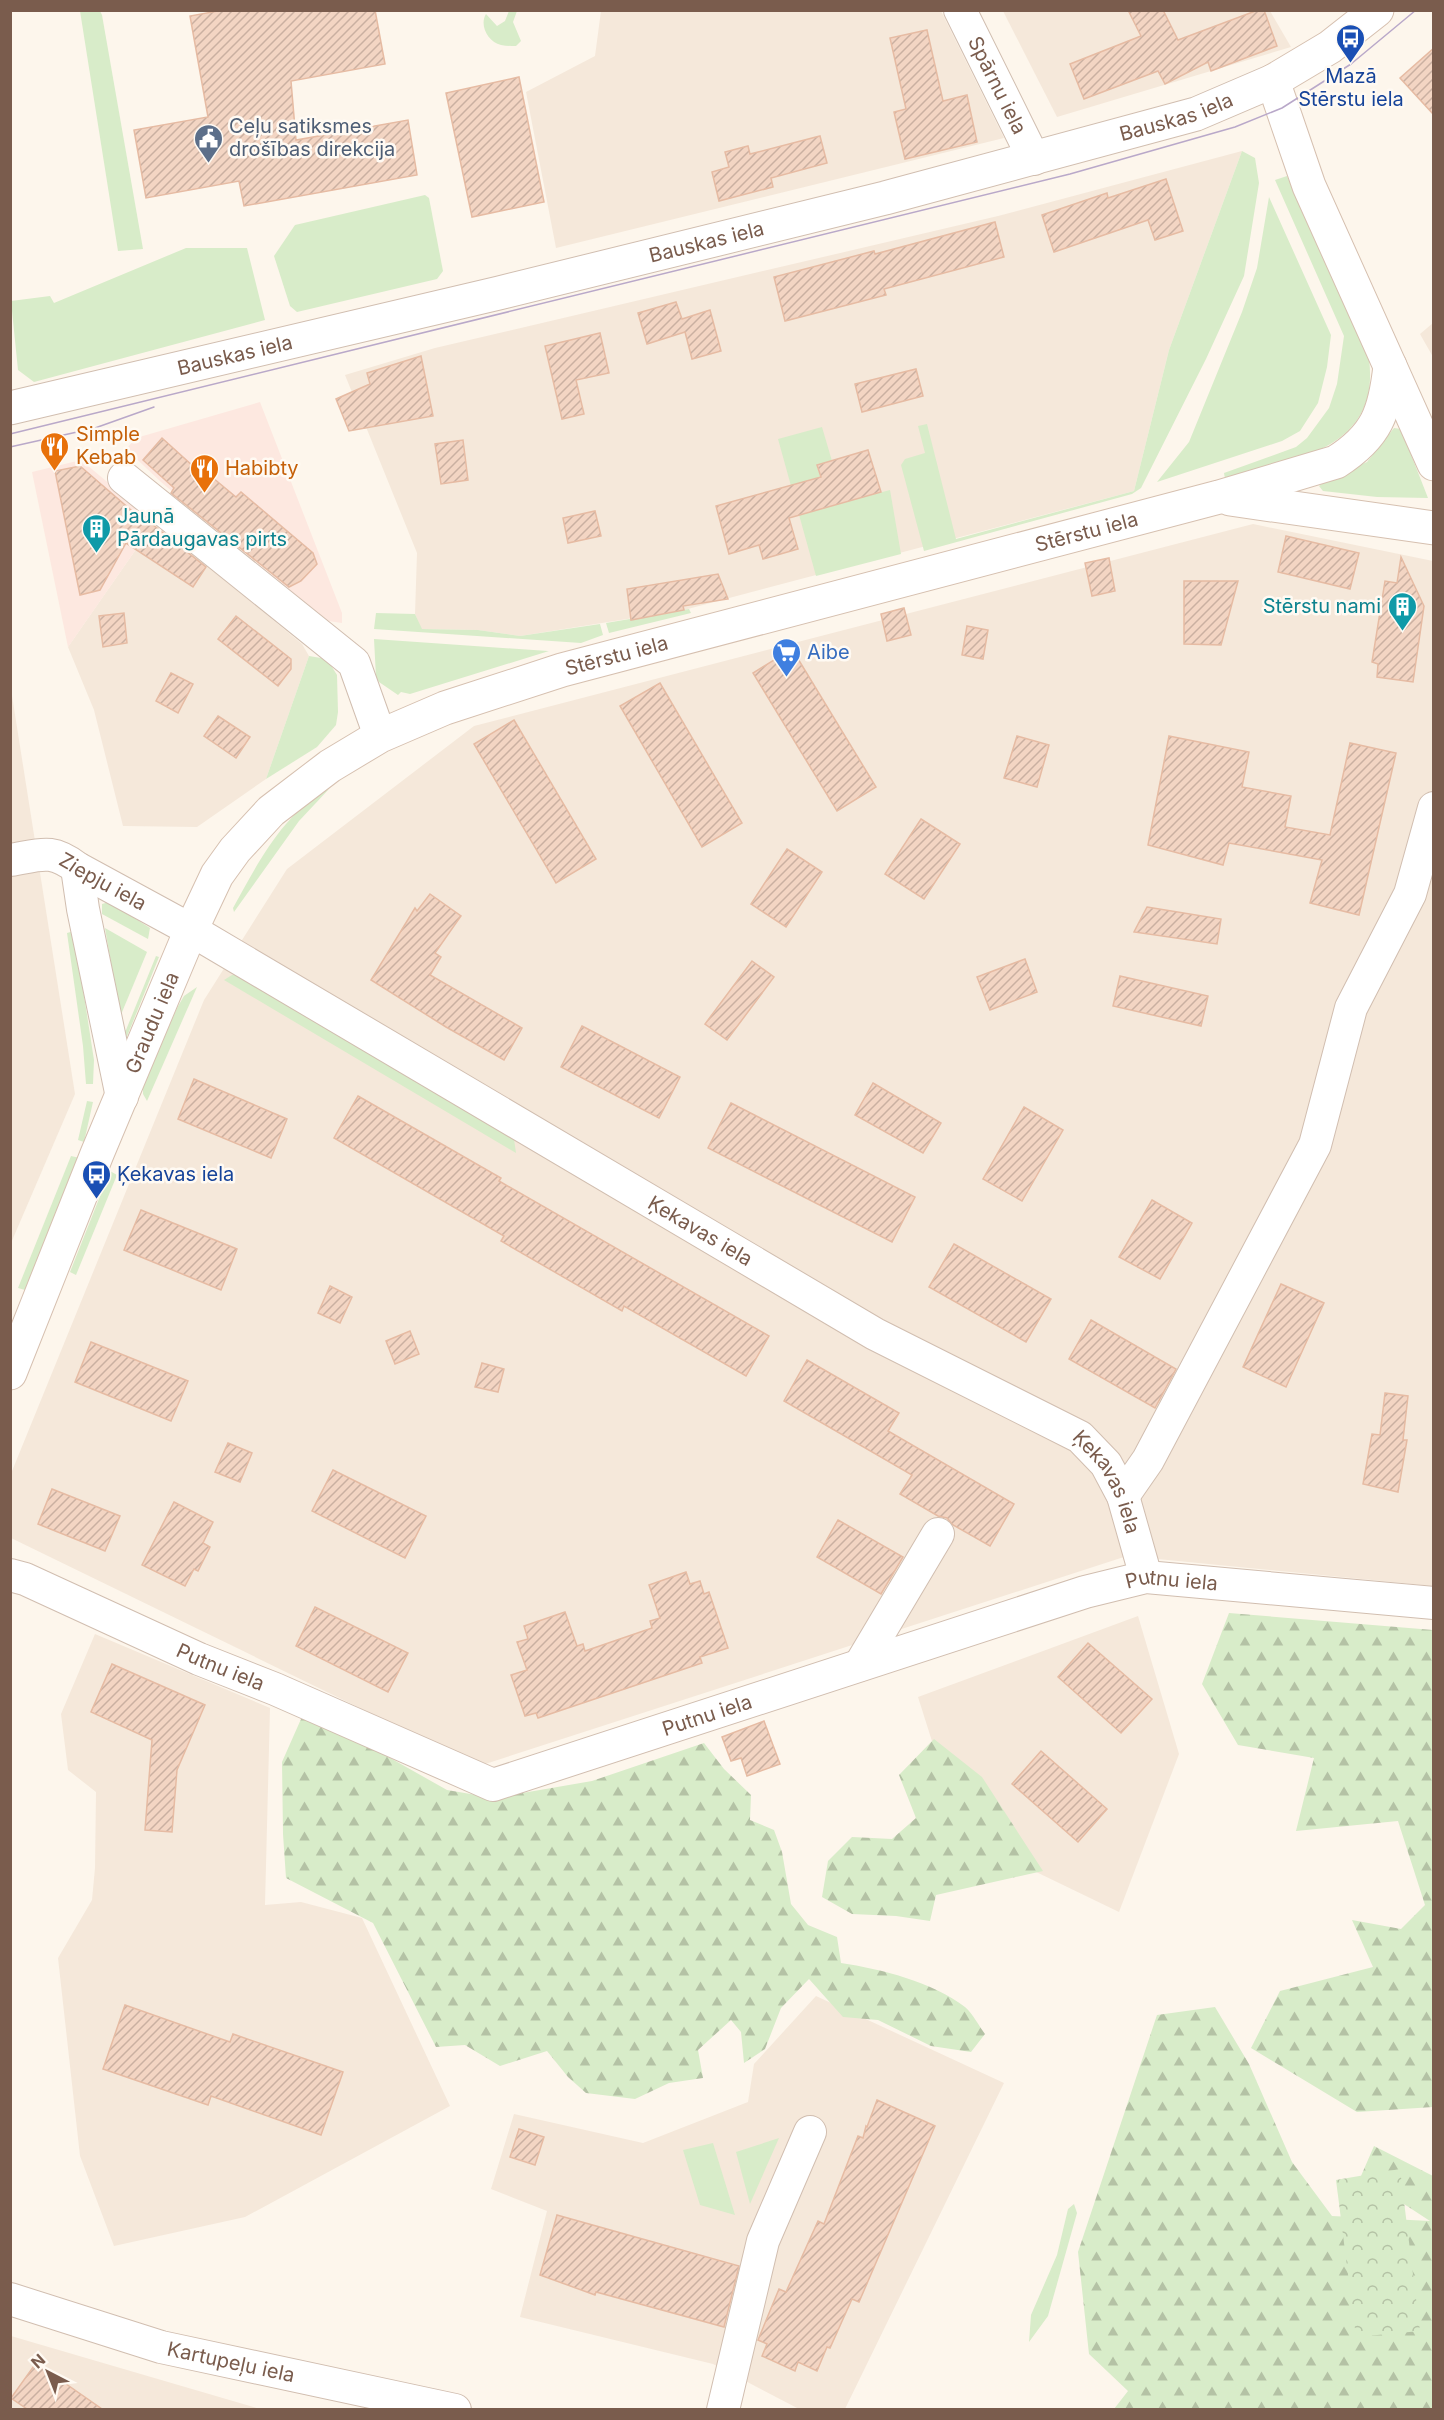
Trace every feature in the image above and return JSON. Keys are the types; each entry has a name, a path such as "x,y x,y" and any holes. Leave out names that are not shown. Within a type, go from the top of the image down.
{"main road":[{"name":"Bauskas iela","path":"10,408 499,293 1034,159 1196,114 1273,81 1330,47 1377,10"},
{"path":"1273,81 1309,186 1434,464"},
{"name":"Stērstu iela","path":"380,736 445,708 562,670 1219,497 1320,468 1352,452 1377,424 1387,397 1390,366"},
{"name":"Stērstu iela","path":"1219,497 1434,528"},
{"name":"Graudu iela","path":"10,1373 191,930 217,874 235,850 271,811 330,766 380,736"}],"street":[{"name":"Spārnu iela","path":"960,10 1034,159"},
{"path":"124,478 354,663 380,736"},
{"path":"1123,1496 1148,1460 1315,1144 1351,1008 1410,894 1434,808"},
{"name":"Ziepju iela","path":"10,860 46,854 62,856 77,868 191,930"},
{"path":"77,868 83,909 122,1097"},
{"name":"Ķekavas iela","path":"191,930 696,1227 837,1313 1080,1437 1106,1464 1123,1496 1146,1577"},
{"path":"860,1665 938,1534"},
{"name":"Putnu iela","path":"10,1575 25,1579 199,1659 275,1689 493,1785 1085,1592 1146,1577 1434,1603"},
{"path":"723,2409 763,2241 810,2132"},
{"name":"Kartupeļu iela","path":"10,2299 161,2347 455,2409"}],"shaded area":[{"path":"601,11 941,11 1004,138 556,248 526,92 595,56"},
{"path":"1003,11 1270,11 1291,47 1057,117"},
{"path":"1242,151 1169,350 1134,491 684,610 520,636 478,630 421,629 415,614 417,553 345,375 435,348 998,216"},
{"path":"1433,323 1433,357 1420,334"},
{"path":"260,402 342,613 342,623 321,620 126,449 136,438"},
{"path":"81,460 155,522 68,647 32,472"},
{"path":"155,522 302,644 309,656 266,779 197,827 123,826 94,710 68,647"},
{"path":"1253,524 1433,561 1433,1586 1127,1556 479,1766 11,1538 10,1476 204,1000 287,869 474,726"},
{"path":"10,683 75,1094 11,1243 10,1243"},
{"path":"1138,1616 1179,1754 1119,1912 962,1836 918,1697"},
{"path":"95,1634 270,1708 265,1905 301,1902 362,1918 450,2106 245,2217 114,2246 80,2156 58,1958 92,1900 95,1868 96,1792 68,1770 61,1714"},
{"path":"816,1996 1004,2083 845,2409 799,2409 713,2364 520,2317 547,2211 491,2189 514,2114 643,2143 748,2102 754,2064"},
{"path":"11,2336 260,2409 11,2409"}],"green space":[{"path":"80,11 100,11 102,15 143,249 118,251"},
{"path":"509,11 517,11 513,22 521,41 516,46 496,43 484,28 486,14 497,26 505,21"},
{"path":"1242,151 1255,158 1259,183 1244,276 1206,359 1141,488 1132,494 924,551 901,465 905,459 925,453 918,426 927,424 956,539 1134,491 1169,350"},
{"path":"1287,176 1369,359 1369,390 1361,414 1346,432 1326,446 1303,457 1225,479 1224,473 1296,447 1307,438 1329,408 1337,384 1344,336 1275,180"},
{"path":"425,195 429,198 443,271 437,279 297,312 290,306 274,256 295,225"},
{"path":"1269,197 1331,335 1327,367 1318,403 1300,431 1282,441 1157,482 1189,442 1242,312 1257,268"},
{"path":"186,248 247,248 265,320 34,382 18,370 11,301 50,296 54,303"},
{"path":"822,427 832,461 817,466 829,506 890,490 901,554 816,576 778,439"},
{"path":"1394,428 1401,429 1428,498 1377,497 1323,491 1319,486 1330,478 1367,462"},
{"path":"689,609 691,613 609,633 606,623"},
{"path":"376,613 415,614 422,629 478,630 520,636 600,624 603,635 581,643 374,629"},
{"path":"374,639 549,651 410,694 401,692 398,695 379,682 376,677"},
{"path":"309,656 327,659 337,675 336,725 317,747 266,779"},
{"path":"329,789 299,821 234,912 233,908 252,874 285,825 298,811"},
{"path":"109,902 150,928 148,939 102,914 102,904"},
{"path":"105,928 147,952 120,1017"},
{"path":"74,931 94,1060 93,1084 86,1084 67,933"},
{"path":"156,956 159,957 126,1039 123,1032 126,1030"},
{"path":"232,975 239,975 510,1136 514,1139 516,1153 224,980"},
{"path":"197,987 147,1101 143,1094 143,1084 177,1008 184,996"},
{"path":"87,1101 93,1102 84,1142 78,1140"},
{"path":"71,1156 80,1158 25,1290 18,1288"},
{"path":"110,1171 117,1175 76,1275 70,1272"},
{"path":"1229,1613 1433,1630 1433,2107 1357,2112 1251,2048 1280,1991 1373,1967 1352,1920 1401,1929 1425,1905 1398,1821 1296,1831 1314,1758 1238,1745 1202,1684"},
{"path":"305,1710 447,1790 494,1798 592,1781 704,1743 724,1769 751,1795 750,1820 774,1830 782,1852 791,1904 808,1925 837,1937 841,1963 889,1973 938,1990 965,2007 985,2034 971,2052 931,2046 878,2020 843,2017 809,1979 781,2008 765,2049 744,2063 741,2032 731,2020 698,2050 703,2078 669,2083 635,2099 586,2093 568,2077 547,2051 500,2066 465,2045 436,2047 373,1923 286,1878 282,1762"},
{"path":"934,1739 982,1777 1043,1871 936,1895 930,1921 896,1916 852,1914 822,1897 828,1861 852,1837 892,1839 916,1818 899,1775"},
{"path":"1215,2007 1249,2064 1292,2162 1332,2216 1430,2221 1361,2176 1374,2146 1433,2176 1433,2409 1114,2409 1128,2391 1089,2354 1078,2252 1157,2015"},
{"path":"779,2138 750,2204 736,2152"},
{"path":"713,2143 735,2215 700,2205 683,2150"},
{"path":"1400,2169 1420,2331 1356,2337 1336,2180"},
{"path":"1074,2204 1077,2213 1048,2316 1029,2342 1031,2315 1057,2255 1068,2209"}],"building":[{"path":"223,10 375,10 385,64 291,81 296,140 408,120 417,175 244,206 239,181 146,198 134,130 208,117 190,16"},
{"path":"1128,10 1163,10 1178,40 1258,10 1264,10 1277,46 1211,71 1208,62 1165,84 1158,71 1084,99 1070,64 1141,36"},
{"path":"927,30 943,101 967,95 977,142 905,159 894,112 906,109 890,38"},
{"path":"1434,48 1434,115 1400,78"},
{"path":"519,77 544,202 472,217 446,93"},
{"path":"820,136 827,163 771,178 773,187 719,201 712,172 729,167 725,152 748,146 750,154"},
{"path":"1166,179 1183,231 1155,240 1148,220 1054,252 1042,215 1107,193 1108,198"},
{"path":"995,222 1004,257 884,289 886,295 785,321 774,277 874,251 875,254"},
{"path":"676,302 682,319 710,310 721,351 692,359 685,332 647,344 638,313"},
{"path":"600,333 609,373 576,380 584,414 562,419 545,346"},
{"path":"421,356 433,416 349,431 336,399 370,384 367,373"},
{"path":"916,369 923,396 862,412 855,384"},
{"path":"162,438 193,466 195,463 236,497 241,492 313,553 317,564 301,581 289,587 171,493 174,488 143,460"},
{"path":"463,440 468,480 441,484 435,444"},
{"path":"868,450 881,492 789,518 798,549 763,559 759,545 729,554 716,506 821,477 817,465"},
{"name":"Jaunā Pārdaugavas pirts","path":"80,466 146,523 148,521 206,567 193,587 126,543 100,590 80,595 55,471"},
{"path":"595,511 601,536 568,543 563,518"},
{"path":"1286,536 1359,553 1350,589 1278,572"},
{"name":"Stērstu nami","path":"1401,557 1424,606 1413,682 1377,677 1378,664 1372,662 1385,581 1397,583"},
{"path":"1109,558 1115,591 1092,596 1085,563"},
{"path":"718,574 728,599 683,606 684,610 631,620 627,589"},
{"path":"1184,581 1238,581 1221,645 1184,644"},
{"path":"904,608 911,635 887,641 881,614"},
{"path":"124,613 127,643 103,647 99,616"},
{"path":"236,616 291,659 291,669 278,686 218,639"},
{"path":"967,626 988,630 983,659 962,655"},
{"path":"792,649 876,787 837,811 753,673"},
{"path":"171,673 193,684 178,713 156,701"},
{"path":"660,683 742,823 702,847 620,706"},
{"path":"218,716 250,737 236,758 204,736"},
{"path":"514,720 596,859 556,883 474,744"},
{"path":"1017,736 1049,745 1037,787 1004,778"},
{"path":"1169,736 1249,752 1242,787 1291,796 1285,827 1330,835 1350,743 1396,753 1359,915 1310,903 1322,860 1229,843 1223,865 1148,845"},
{"path":"921,819 960,844 924,899 885,874"},
{"path":"787,849 822,872 786,927 751,904"},
{"path":"430,894 461,916 435,953 441,957 430,975 522,1028 504,1060 371,980 415,908 417,911"},
{"path":"1147,907 1221,919 1217,944 1134,932"},
{"path":"1025,959 1037,992 990,1010 977,977"},
{"path":"752,961 774,977 727,1040 705,1024"},
{"path":"1120,976 1208,996 1201,1026 1113,1006"},
{"path":"582,1026 680,1077 659,1118 561,1067"},
{"path":"194,1079 287,1119 271,1158 178,1119"},
{"path":"873,1083 941,1123 923,1153 855,1115"},
{"path":"358,1096 501,1178 499,1181 769,1336 746,1376 624,1306 622,1311 501,1241 504,1236 334,1138"},
{"path":"731,1103 915,1197 892,1242 708,1148"},
{"path":"1024,1107 1063,1130 1022,1201 983,1179"},
{"path":"1152,1200 1192,1223 1160,1279 1119,1257"},
{"path":"141,1210 237,1249 221,1290 124,1250"},
{"path":"954,1244 1051,1299 1026,1342 929,1287"},
{"path":"1281,1284 1324,1303 1286,1387 1243,1367"},
{"path":"330,1286 352,1297 340,1323 318,1313"},
{"path":"1091,1320 1176,1369 1155,1408 1069,1359"},
{"path":"410,1331 419,1354 395,1364 386,1341"},
{"path":"91,1342 188,1381 171,1421 75,1382"},
{"path":"807,1360 899,1413 888,1431 1014,1504 990,1546 953,1525 947,1518 938,1516 900,1494 912,1475 784,1401"},
{"path":"482,1363 504,1369 498,1392 475,1387"},
{"path":"1385,1393 1408,1396 1403,1440 1407,1440 1398,1492 1363,1484 1372,1434 1380,1435"},
{"path":"228,1443 252,1453 240,1482 215,1472"},
{"path":"333,1470 426,1516 405,1558 312,1511"},
{"path":"52,1489 120,1516 105,1551 38,1524"},
{"path":"174,1502 213,1522 203,1543 210,1547 198,1571 194,1569 185,1586 142,1565"},
{"path":"838,1520 903,1557 881,1594 817,1557"},
{"path":"686,1572 690,1584 700,1581 704,1594 709,1592 728,1648 700,1657 702,1663 538,1718 536,1713 525,1716 511,1675 527,1670 517,1642 528,1639 524,1626 565,1612 577,1646 583,1644 585,1651 652,1628 650,1621 660,1618 649,1585"},
{"path":"315,1607 408,1653 388,1692 296,1646"},
{"path":"1088,1643 1152,1699 1121,1733 1058,1677"},
{"path":"112,1664 205,1705 177,1770 172,1832 145,1830 152,1740 91,1712"},
{"path":"764,1721 780,1764 747,1776 741,1758 731,1761 722,1737"},
{"path":"1041,1751 1107,1809 1078,1842 1012,1784"},
{"path":"125,2005 230,2042 233,2034 343,2072 321,2135 211,2096 208,2105 103,2069"},
{"path":"877,2100 935,2126 859,2302 852,2299 817,2371 798,2362 795,2371 762,2356 767,2344 758,2340 779,2289 786,2292 818,2221 824,2224 858,2136 863,2138"},
{"path":"519,2129 544,2137 535,2165 510,2157"},
{"path":"557,2215 739,2266 724,2327 596,2292 595,2295 540,2275"},
{"path":"36,2363 102,2409 27,2409 11,2398"}],"tram line":[{"path":"10,434 1070,174 1235,127 1282,108 1351,64 1416,10"},
{"path":"10,447 95,428 154,407"}],"place":[{"name":"Mazā Stērstu iela","path":"1351,64"},
{"name":"Ceļu satiksmes drošības direkcija","path":"208,164"},
{"name":"Simple Kebab","path":"55,472"},
{"name":"Habibty","path":"204,494"},
{"name":"Jaunā Pārdaugavas pirts","path":"96,554"},
{"name":"Stērstu nami","path":"1402,632"},
{"name":"Aibe","path":"786,678"},
{"name":"Ķekavas iela","path":"96,1200"}]}
